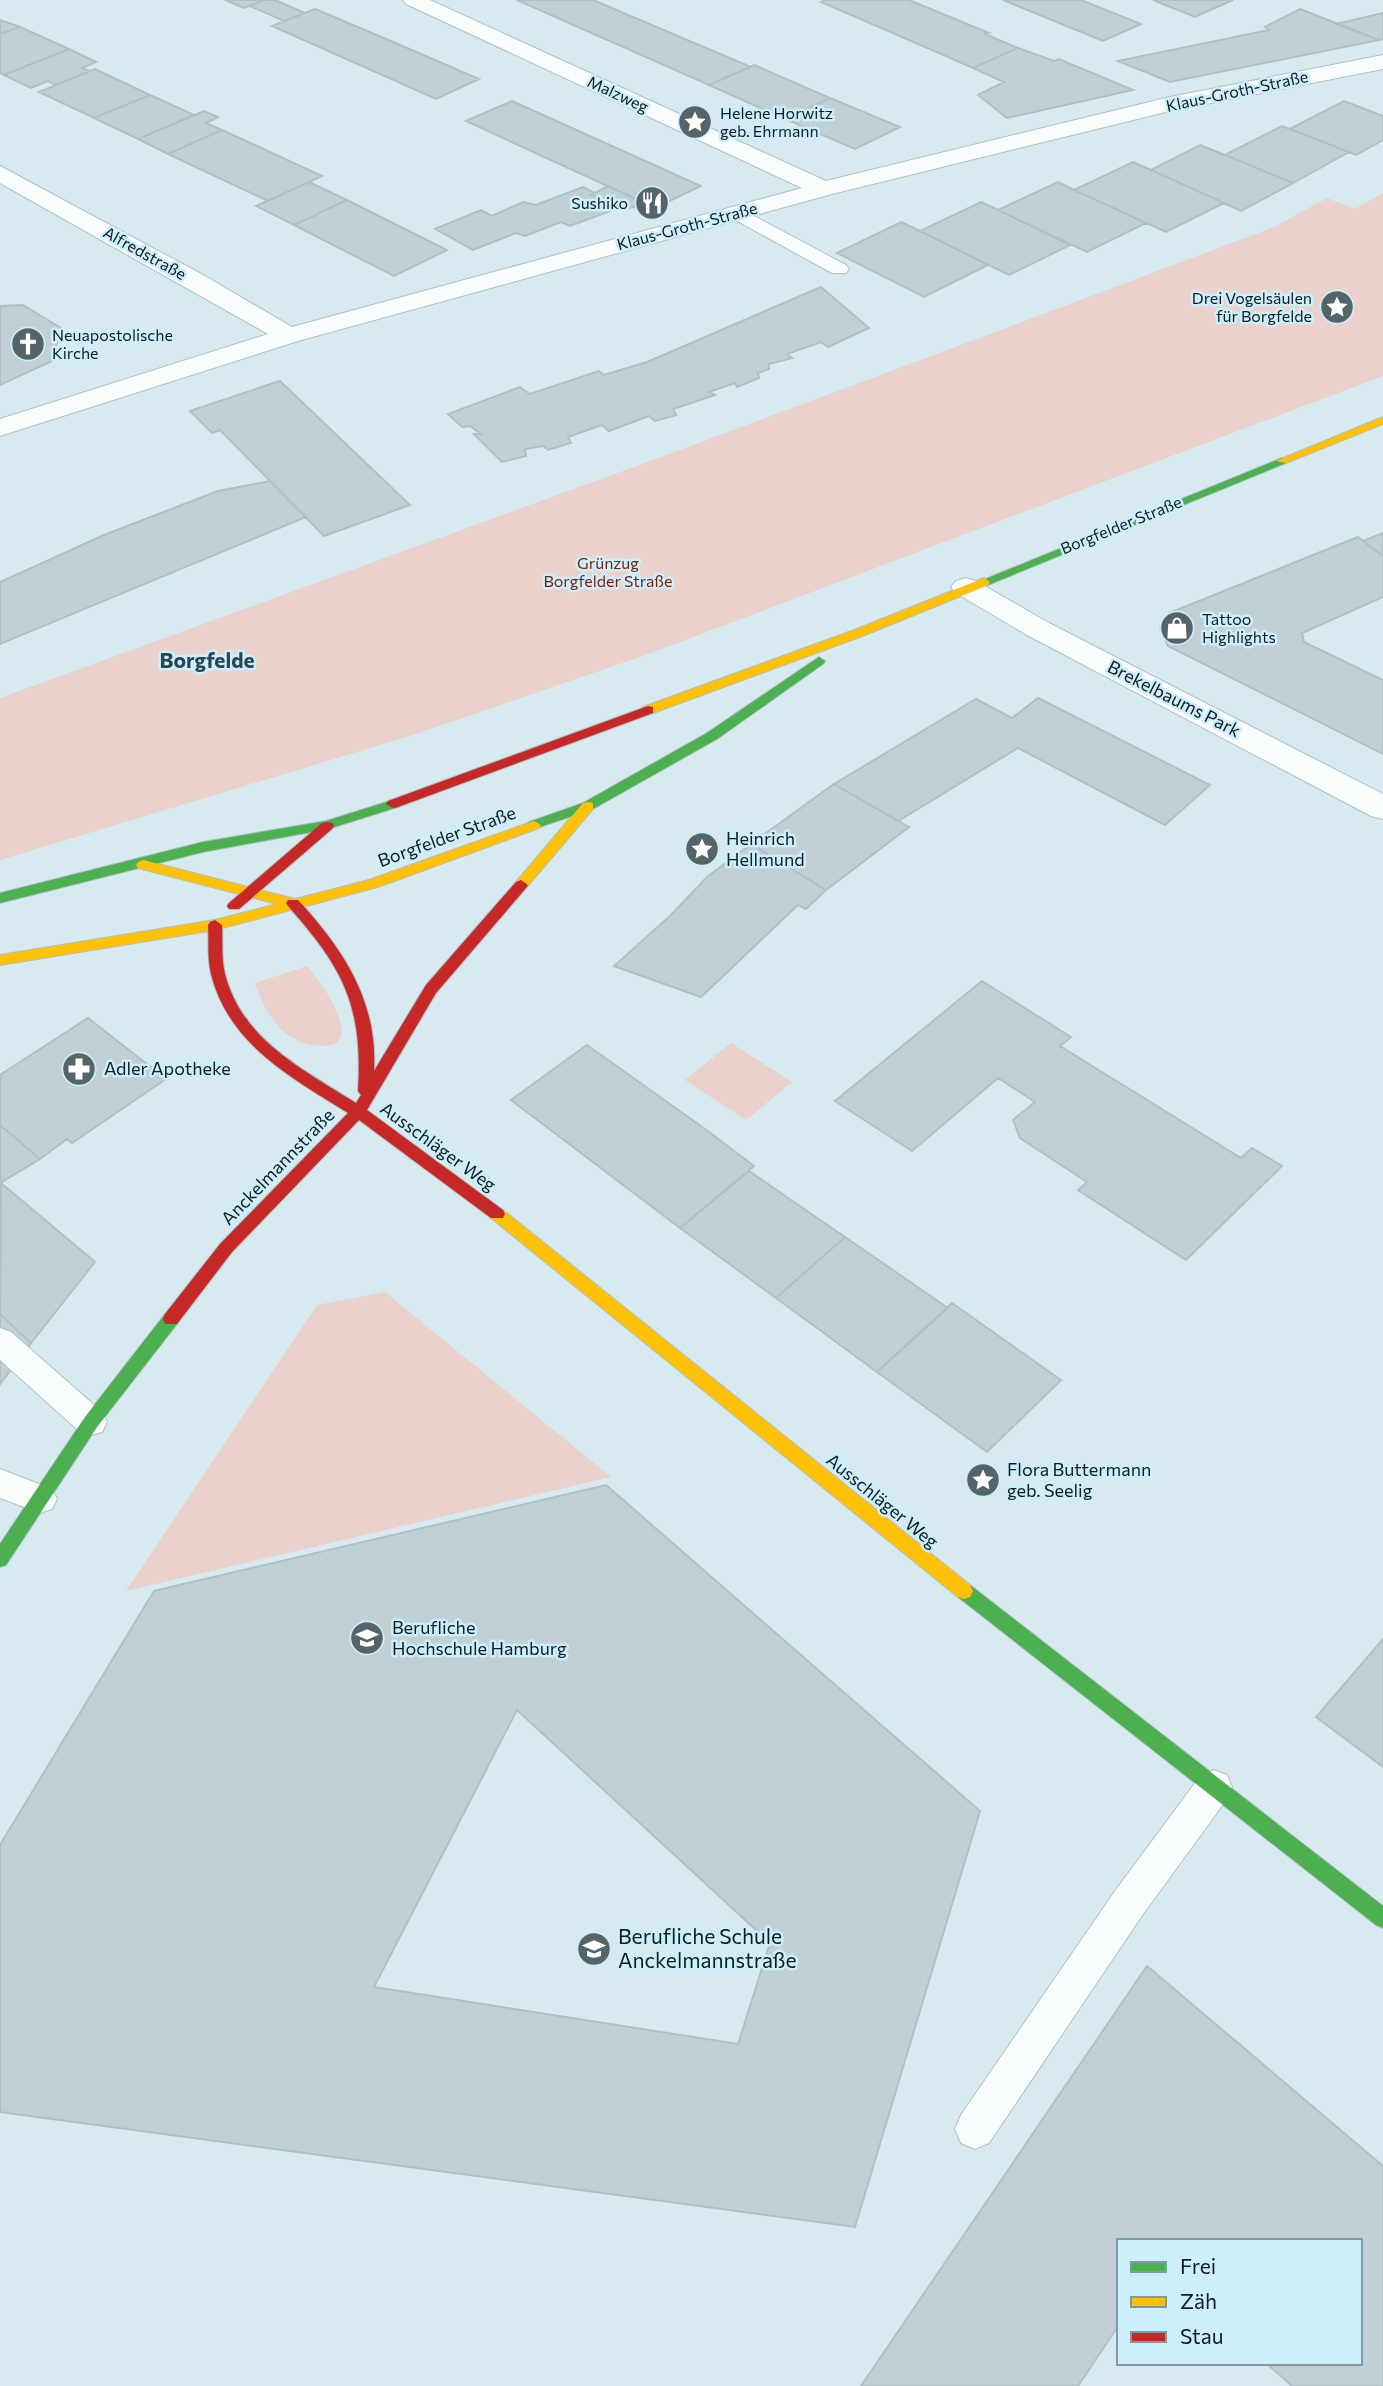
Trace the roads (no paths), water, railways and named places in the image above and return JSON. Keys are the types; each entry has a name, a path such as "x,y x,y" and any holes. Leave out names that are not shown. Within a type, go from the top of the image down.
{"main road":[{"name":"Borgfelder Straße","path":"0,898 203,847 328,825 374,811 861,632 966,587 1383,420"},
{"name":"Borgfelder Straße","path":"0,960 215,925 373,884 588,806 712,736 861,632"},
{"name":"Anckelmannstraße","path":"0,1559 91,1422 226,1248 358,1112 431,989 588,806"},
{"path":"215,925 248,892 328,825"},
{"path":"137,863 293,903"},
{"name":"Ausschläger Weg","path":"293,903 320,930 342,960 358,990 369,1033 366,1089 358,1112"},
{"name":"Ausschläger Weg","path":"215,925 218,973 225,993 241,1024 261,1049 358,1112 463,1187 987,1610 1383,1918"}],"street":[{"name":"Malzweg","path":"413,0 824,189"},
{"name":"Klaus-Groth-Straße","path":"0,428 289,336 824,189 1170,104 1383,62"},
{"name":"Alfredstraße","path":"0,173 196,281 289,336"},
{"name":"Brekelbaums Park","path":"966,587 1038,629 1383,808"}],"lane":[{"path":"737,213 839,269"},
{"path":"0,1341 91,1422"},
{"path":"0,1483 40,1499"},
{"path":"975,2129 1128,1904 1214,1787"}],"place":[{"name":"Helene Horwitz geb. Ehrmann","path":"695,122"},
{"name":"Sushiko","path":"652,203"},
{"name":"Drei Vogelsäulen für Borgfelde","path":"1337,307"},
{"name":"Neuapostolische Kirche","path":"28,344"},
{"name":"Tattoo Highlights","path":"1177,628"},
{"name":"Heinrich Hellmund","path":"702,849"},
{"name":"Adler Apotheke","path":"79,1069"},
{"name":"Flora Buttermann geb. Seelig","path":"983,1480"},
{"name":"Berufliche Hochschule Hamburg","path":"367,1638"},
{"name":"Berufliche Schule Anckelmannstraße","path":"594,1949"}],"district":[{"name":"Borgfelde","path":"207,661"}],"park label":[{"name":"Grünzug Borgfelder Straße","path":"608,572"}]}
